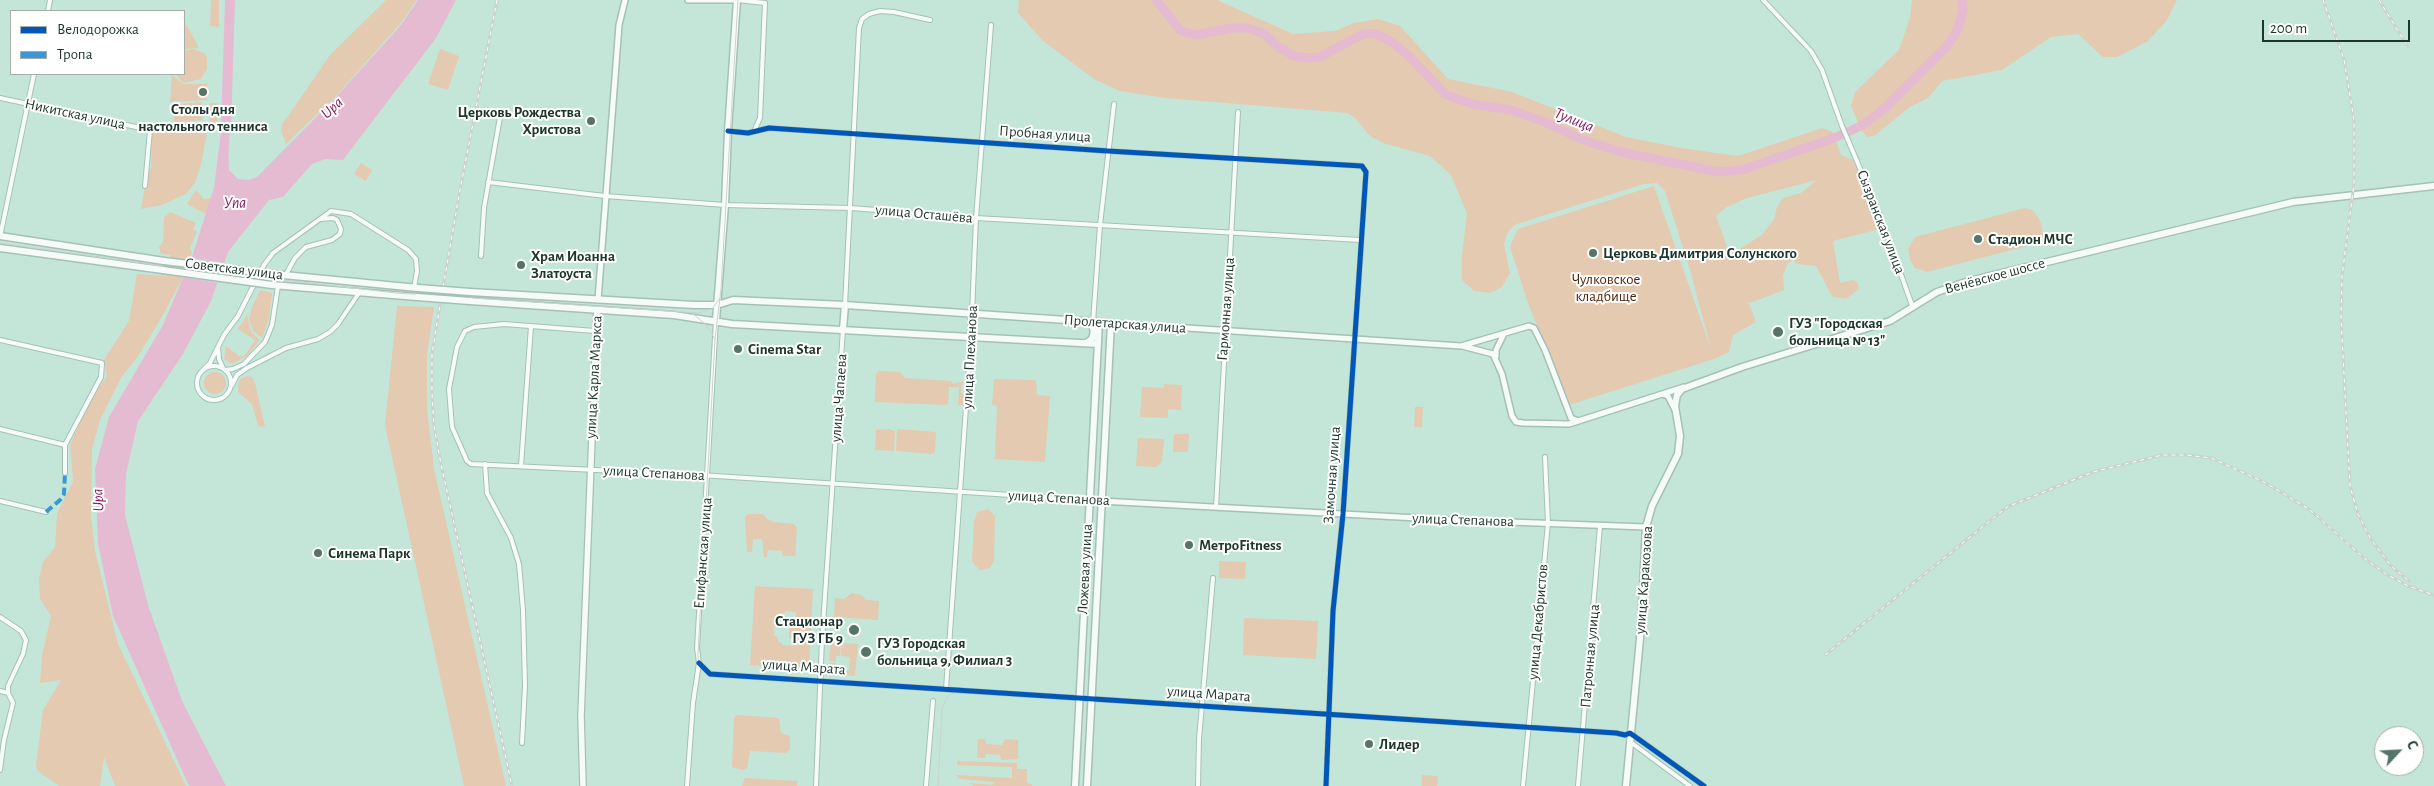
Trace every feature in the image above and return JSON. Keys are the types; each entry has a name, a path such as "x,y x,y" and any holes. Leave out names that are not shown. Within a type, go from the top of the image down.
{"main road":[{"path":"716,320 737,0"},
{"name":"Венёвское шоссе","path":"1686,386 1883,324 1913,308 1937,292 1958,284 2248,212 2332,196 2434,186"},
{"name":"Советская улица","path":"0,237 285,276 470,292"},
{"name":"Советская улица","path":"0,248 275,285 470,301"},
{"name":"Пролетарская улица","path":"470,292 718,305 733,300 845,305 1111,323"},
{"name":"улица Карла Маркса","path":"582,786 581,716 595,331 598,300"},
{"name":"Пролетарская улица","path":"470,301 716,320 732,324 1098,344"},
{"name":"улица Чапаева","path":"844,330 845,305"},
{"name":"улица Плеханова","path":"971,337 972,314"},
{"path":"1084,344 1094,336 1093,322"},
{"name":"Ложевая улица","path":"1075,786 1098,344 1093,322"},
{"name":"Ложевая улица","path":"1087,786 1111,323"},
{"path":"1675,411 1677,396 1686,386"},
{"name":"улица Каракозова","path":"1626,786 1630,741 1628,734 1641,628 1646,527 1652,506 1678,454 1680,436 1675,411"},
{"name":"улица Степанова","path":"1089,500 1101,501"},
{"path":"1083,615 1095,615"}],"street":[{"name":"улица Карла Маркса","path":"598,300 619,25 625,0"},
{"path":"688,0 765,2 760,118 758,126 754,131"},
{"name":"Сызранская улица","path":"1763,0 1811,51 1822,70 1842,126 1879,214 1913,308"},
{"name":"улица Чапаева","path":"845,305 859,28 862,18 880,11 930,20"},
{"name":"улица Плеханова","path":"972,314 976,218 991,25"},
{"path":"0,237 34,75"},
{"name":"Никитская улица","path":"0,98 150,130 145,186"},
{"name":"Ложевая улица","path":"1093,322 1100,225 1114,104"},
{"name":"Гармонная улица","path":"1216,507 1224,331 1238,112"},
{"path":"481,256 488,182 500,117"},
{"name":"Пробная улица","path":"728,131 754,131 769,128 1362,166"},
{"name":"Замочная улица","path":"1326,786 1330,715 1329,680 1343,514 1353,340 1366,172 1362,166"},
{"name":"улица Осташёва","path":"488,182 605,196 725,205 851,208 1230,234 1360,240"},
{"path":"359,293 338,324 330,332 318,339 286,348 247,368 237,375 230,391 222,399 212,401 202,396 197,386 199,374 210,363 219,344 238,316 264,265 273,253 331,211 351,214 408,250 416,259 416,288"},
{"path":"285,276 295,258 306,247 332,240 340,234 342,229 337,220 327,218 318,220"},
{"path":"203,370 212,366 233,369 244,364 265,342 272,326 275,285"},
{"name":"Епифанская улица","path":"687,786 693,703 699,663 697,648 716,320"},
{"name":"Пролетарская улица","path":"1111,323 1461,346 1530,326 1534,328 1544,350 1571,418 1578,422"},
{"name":"улица Степанова","path":"531,326 493,324 465,331 457,346 450,389 452,427 464,457 471,464 707,475 1089,500"},
{"path":"521,466 531,326 595,331"},
{"name":"улица Чапаева","path":"816,786 820,681 844,330"},
{"path":"1504,334 1496,350 1496,359 1513,420 1523,423 1552,425 1578,422 1686,386"},
{"name":"улица Плеханова","path":"946,689 971,337"},
{"path":"0,340 102,363 101,377 65,445 65,473"},
{"path":"219,344 219,359 230,376 232,385"},
{"path":"1461,346 1489,351 1496,359"},
{"path":"1661,394 1670,399 1675,411"},
{"path":"0,429 65,445"},
{"name":"улица Декабристов","path":"1523,786 1548,523 1545,457"},
{"path":"484,464 487,493 512,538 519,564 525,686 522,743"},
{"path":"0,501 46,512"},
{"name":"улица Степанова","path":"1101,501 1646,527"},
{"name":"Патронная улица","path":"1578,786 1600,526"},
{"path":"1198,786 1212,578"},
{"path":"0,617 25,636 23,654 8,686 8,693 13,703 0,770"},
{"name":"улица Марата","path":"699,663 710,674 1628,734"},
{"path":"0,691 8,693"},
{"path":"926,786 933,701"},
{"path":"1628,734 1704,786"},
{"path":"1630,741 1690,786"}],"green space":[{"path":"211,0 219,0 219,27 210,26"},
{"path":"386,0 417,0 400,24 337,95 286,144 281,131 282,124 330,55"},
{"name":"Чулковское кладбище","path":"1019,0 1217,0 1293,34 1335,31 1354,23 1378,19 1400,26 1448,79 1512,92 1626,137 1681,148 1738,156 1822,128 1833,132 1841,155 1853,160 1868,196 1866,202 1878,221 1876,230 1833,241 1840,283 1852,280 1857,282 1859,289 1846,299 1832,296 1816,266 1797,264 1793,260 1788,263 1783,275 1784,290 1750,303 1748,301 1756,322 1733,335 1729,352 1714,359 1569,405 1528,303 1510,247 1518,229 1654,186 1711,349 1690,270 1665,191 1657,183 1644,184 1514,225 1507,234 1504,244 1510,273 1502,287 1490,293 1474,291 1462,280 1462,256 1467,213 1451,175 1430,156 1383,143 1369,135 1356,119 1348,113 1165,98 1120,91 1094,79 1042,40 1018,13","holes":["1817,180 1801,193 1783,198 1777,207 1774,219 1762,235 1730,255 1716,216 1725,208 1747,198"]},
{"path":"1912,0 2177,0 2167,20 2148,41 2117,57 2103,57 2078,34 2051,37 2002,70 1942,81 1928,98 1910,107 1874,136 1867,137 1862,131 1851,106 1855,92 1899,50 1910,18"},
{"path":"185,22 199,48 185,49"},
{"path":"193,49 204,53 207,57 207,69 201,79 183,83 176,75 185,75 185,51"},
{"path":"440,49 459,56 448,90 428,84"},
{"path":"172,75 183,84 207,84 207,100 170,102"},
{"path":"201,102 203,120 174,122 172,105"},
{"path":"210,103 218,103 217,127 209,127"},
{"path":"162,126 207,133 201,164 195,183 186,194 162,205 141,209 148,169 151,169 152,131"},
{"path":"361,163 372,170 366,181 354,174"},
{"path":"196,190 204,199 212,198 206,214 187,204"},
{"name":"Стадион МЧС","path":"2025,208 2032,210 2039,218 2043,242 1927,272 1915,268 1910,260 1908,249 1915,237"},
{"path":"170,212 196,223 193,230 197,231 190,248 192,253 182,279 163,315 137,358 122,376 100,420 92,449 91,515 95,551 118,644 186,786 115,786 104,757 100,786 59,786 38,771 36,765 43,710 61,680 40,683 42,655 51,616 40,599 39,578 43,562 55,547 57,513 73,482 70,444 94,394 107,376 104,360 129,321 137,274 166,276 170,255 161,254 159,247 163,242 164,218"},
{"path":"260,290 272,293 269,319 262,338 254,332 249,320 252,307"},
{"path":"397,306 434,307 427,355 427,408 434,469 506,786 464,786 385,425"},
{"path":"247,315 251,332 260,340 247,356 232,364 224,359 226,346 240,357 245,355 255,340 238,329"},
{"path":"879,371 900,372 905,378 951,381 953,384 965,381 961,386 961,392 965,395 964,405 958,405 959,387 949,387 948,404 945,405 875,402 876,374"},
{"path":"215,372 223,375 226,383 223,391 215,394 207,391 204,383 207,375"},
{"path":"246,376 252,377 255,383 265,427 258,426 252,404 238,392 239,380"},
{"path":"994,379 1036,380 1037,395 1050,396 1045,462 995,459 997,406 992,405"},
{"path":"1164,384 1182,385 1181,410 1168,409 1168,418 1140,417 1142,387 1164,388"},
{"path":"1415,407 1423,407 1422,427 1414,427"},
{"path":"889,429 895,431 894,451 875,450 876,430"},
{"path":"897,429 936,432 935,452 933,454 896,451"},
{"path":"1174,434 1189,434 1188,452 1173,452"},
{"path":"1138,438 1164,439 1162,462 1156,467 1136,466"},
{"path":"988,509 995,516 994,561 990,568 980,570 972,562 974,522 977,512"},
{"path":"748,514 763,514 767,519 774,522 794,524 797,529 795,556 783,556 782,551 768,550 767,557 764,557 762,539 753,539 752,552 747,552 745,517"},
{"path":"1219,561 1246,562 1245,579 1219,578"},
{"path":"755,586 813,589 809,668 750,665","holes":["785,611 796,612 796,618 790,618 789,638 794,638 793,646 782,645 782,643 778,642 778,637 774,636 775,618 779,618 779,613 785,613"]},
{"path":"852,593 861,595 866,600 879,601 878,620 834,617 835,598 844,599"},
{"path":"1244,618 1318,621 1316,659 1243,655"},
{"path":"831,642 841,643 840,656 836,656 836,662 829,661"},
{"path":"842,643 858,644 855,676 829,674 829,663 836,663 835,670 849,671 850,657 841,656 841,648 848,648 841,647"},
{"path":"737,715 779,718 781,733 790,736 790,750 786,753 750,751 747,768 743,770 732,767 734,718"},
{"path":"978,739 985,739 986,744 1002,745 1005,739 1018,740 1018,759 1001,760 1000,755 986,754 985,758 977,758"},
{"path":"957,761 1017,763 1017,769 1027,769 1027,783 1032,784 1032,786 974,786 969,783 993,785 994,782 960,779 956,775 1012,778 1012,767 957,765"},
{"path":"1422,775 1438,776 1437,786 1422,786"},
{"path":"745,778 798,781 797,786 742,786"}],"water":[{"path":"225,0 235,0 231,128 221,127"},
{"name":"Упа","path":"418,0 456,0 436,38 343,160 325,159 312,164 283,197 269,200 228,252 211,301 183,354 138,421 126,474 125,515 148,605 182,701 226,786 189,786 113,616 98,543 95,469 109,417 163,325 193,254 214,188 220,140 228,141 229,170 238,179 249,180 257,177 337,96 401,25"}],"pier":[{"path":"189,258 227,263 220,283 181,277"}],"waterway":[{"name":"Тулица","path":"1156,0 1181,31 1196,35 1233,28 1246,28 1263,33 1277,46 1294,56 1320,57 1365,33 1376,34 1392,42 1411,58 1446,95 1473,104 1511,110 1545,122 1583,140 1621,152 1718,172 1742,170 1832,139 1863,125 1885,108 1948,45 1958,29 1963,10 1962,0"},
{"name":"Upa","path":"224,152 226,118"}],"tram line":[{"path":"738,0 721,289 715,339 698,653 698,659 704,669 713,673 1616,732 1634,738 1699,786"},
{"path":"0,243 163,266 396,293 699,313 712,309 720,298"},
{"path":"691,312 706,325 715,339"},
{"path":"938,786 942,708 948,696 960,690"}],"railway":[{"path":"497,0 459,195 437,323 432,354 432,394 434,426 441,464 512,786"},
{"path":"2323,0 2344,59 2354,120 2354,184 2342,276 2341,318 2350,486 2358,514 2370,538 2391,566 2409,581"},
{"path":"2379,0 2408,47"},
{"path":"1825,655 2007,507 2093,472 2162,455 2187,455 2211,458 2264,482 2309,509 2364,558 2386,574 2408,586 2434,595"}],"marked path":[{"path":"46,512 64,494 65,473"}],"cycle path":[{"path":"728,131 748,133 769,128 1362,166 1366,172 1343,514 1333,611 1326,786"},
{"path":"699,663 710,674 1625,735 1630,733 1704,786"}],"place":[{"name":"Cтолы дня настольного тенниса","path":"203,92"},
{"name":"Церковь Рождества Христова","path":"591,121"},
{"name":"Стадион МЧС","path":"1978,239"},
{"name":"Церковь Димитрия Солунского","path":"1593,253"},
{"name":"Храм Иоанна Златоуста","path":"521,265"},
{"name":"ГУЗ \"Городская больница № 13\"","path":"1778,332"},
{"name":"Cinema Star","path":"738,349"},
{"name":"МетроFitness","path":"1189,545"},
{"name":"Синема Парк","path":"318,553"},
{"name":"Стационар ГУЗ ГБ 9","path":"854,630"},
{"name":"ГУЗ Городская больница 9, Филиал 3","path":"866,652"},
{"name":"Лидер","path":"1369,744"}]}
